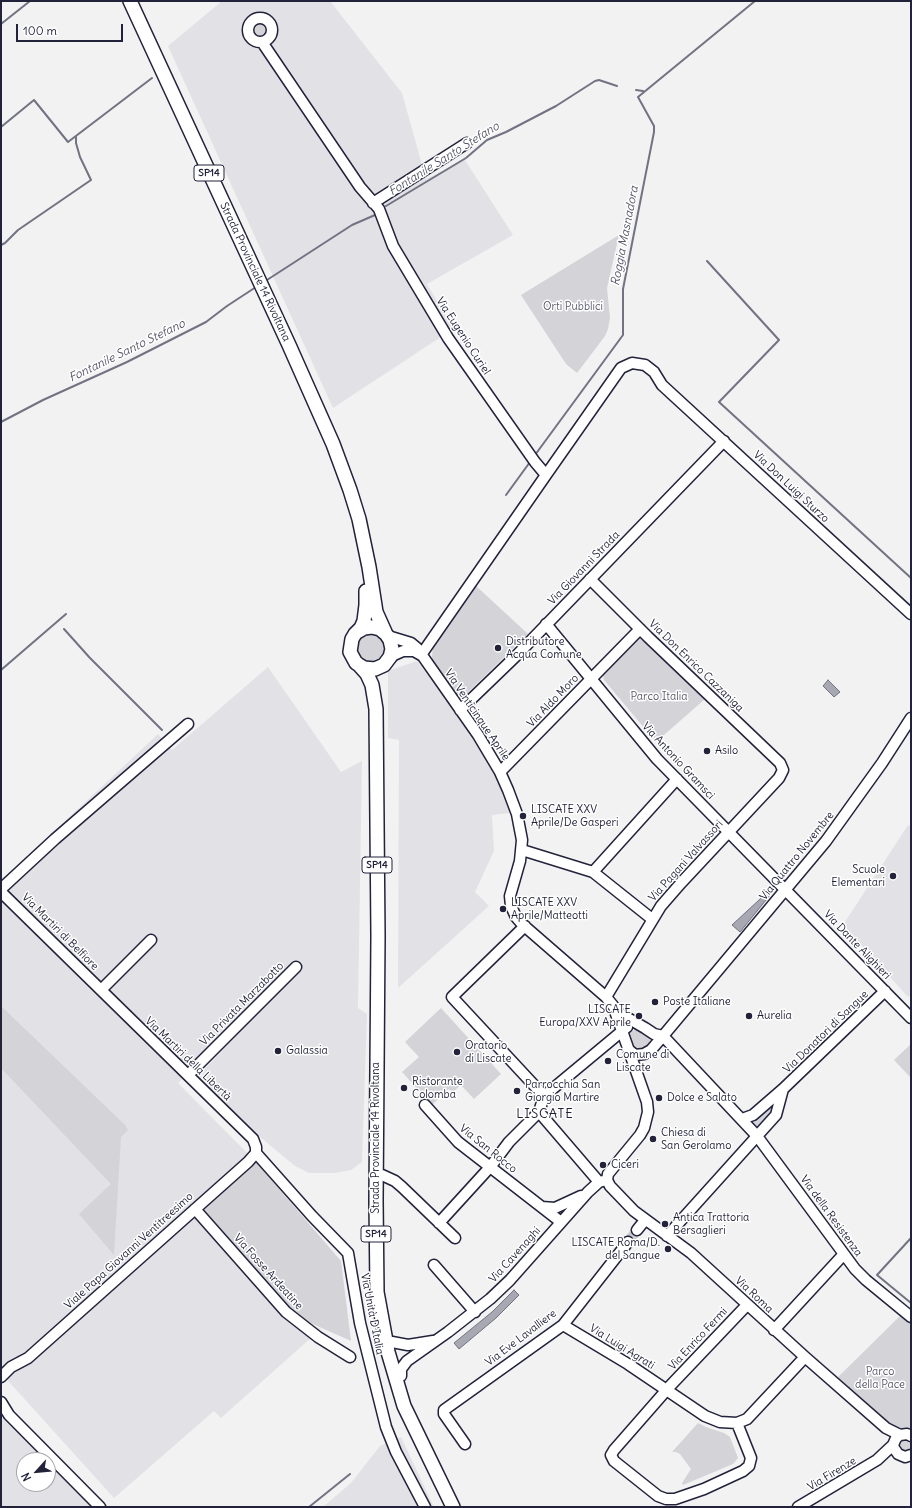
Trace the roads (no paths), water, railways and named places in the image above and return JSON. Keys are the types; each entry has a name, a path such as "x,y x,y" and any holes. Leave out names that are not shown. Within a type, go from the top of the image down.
{"main road":[{"name":"Strada Provinciale 14 Rivoltana","path":"130,1 289,345 333,444 353,501 365,549 376,612 387,634 392,649 382,670 376,709"},
{"name":"Strada Provinciale 14 Rivoltana","path":"365,549 366,614 363,625 352,639 350,648 352,658 365,672 372,685 376,709 378,936 376,1200 377,1292 384,1334 393,1372 406,1412 453,1507"},
{"path":"357,632 364,628 372,627 380,629 387,634"},
{"path":"358,664 365,668 371,669 380,667 387,661"},
{"name":"Strada Provinciale 14 Rivoltana","path":"377,1022 382,1102 383,1275 392,1342 420,1439"}],"street":[{"name":"Via Eugenio Curiel","path":"262,42 360,187 380,212 393,246 446,334 532,459 546,475"},
{"path":"373,203 467,143"},
{"name":"Via Don Luigi Sturzo","path":"546,475 621,368 628,364 638,363 649,367 662,385 911,614"},
{"name":"Via Giovanni Strada","path":"460,710 724,442"},
{"path":"387,661 394,655 403,651 414,651 421,655 546,475"},
{"name":"Via Don Enrico Cazzaniga","path":"590,579 780,763 783,770"},
{"name":"Via Antonio Gramsci","path":"546,624 651,752 786,890"},
{"name":"Via Aldo Moro","path":"500,772 640,629"},
{"name":"Via Venticinque Aprile","path":"387,634 412,644 417,648 482,741 500,772 517,814 522,837 520,863 511,891 510,901 514,914 525,926 606,997 620,1015 638,1025"},
{"name":"Via Quattro Novembre","path":"635,1070 641,1058 664,1036 692,1000 826,841 852,806 911,718"},
{"path":"1,889 55,839 188,724"},
{"name":"Via Pagani Valvassori","path":"606,997 652,919 672,893 779,778 783,770"},
{"path":"593,872 677,780"},
{"path":"522,850 593,872 652,919"},
{"name":"Via Dante Alighieri","path":"786,890 911,1018"},
{"name":"Via Martiri di Belfiore","path":"1,893 101,990"},
{"path":"525,926 452,997 544,1096"},
{"path":"101,990 151,940"},
{"name":"Via Privata Marzabotto","path":"188,1075 296,967"},
{"name":"Via Martiri della Libertà","path":"101,990 253,1139 256,1150"},
{"name":"Via Donatori di Sangue","path":"742,1119 753,1116 885,991"},
{"name":"Via Venticinque Aprile","path":"614,1008 635,1070"},
{"path":"439,1223 491,1166 509,1142 538,1112 544,1096 622,1030 629,1026 638,1025 657,1036 664,1036"},
{"path":"638,1025 630,1029 627,1045 636,1055 642,1055 651,1049 654,1038 651,1032"},
{"name":"Via della Resistenza","path":"664,1036 757,1136 844,1254 866,1280 911,1317"},
{"name":"Via Cavenaghi","path":"401,1376 401,1369 405,1362 475,1312 510,1280 588,1192 603,1181 639,1138 648,1112 647,1102 635,1070"},
{"name":"Via Donatori di Sangue","path":"667,1236 777,1114 783,1089"},
{"name":"Via San Rocco","path":"425,1105 452,1136 560,1222"},
{"name":"Via Roma","path":"538,1112 603,1181 610,1186 644,1220 701,1262 774,1330 886,1428 903,1438 894,1448 906,1457"},
{"name":"Viale Papa Giovanni Ventitreesimo","path":"1,1377 6,1367 28,1358 195,1208 256,1150"},
{"name":"Via Unità D'Italia","path":"256,1150 312,1216 348,1253 360,1323 386,1427 396,1452 423,1506"},
{"path":"382,1175 396,1181 402,1186 455,1238"},
{"path":"542,1207 556,1208 588,1192"},
{"name":"Via Fosse Ardeatine","path":"195,1208 286,1312 318,1337 350,1357"},
{"path":"637,1230 644,1220"},
{"name":"Via Eve Lavalliere","path":"465,1444 444,1414 444,1410 563,1325 628,1242"},
{"path":"774,1330 844,1254"},
{"path":"434,1265 475,1312"},
{"name":"Via Enrico Fermi","path":"667,1390 747,1305"},
{"name":"Via Luigi Agrati","path":"563,1325 597,1345 711,1419 720,1422 737,1423"},
{"name":"Via Cavenaghi","path":"392,1342 408,1345 435,1341"},
{"path":"667,1390 611,1455 614,1461 658,1496 666,1499 675,1499 704,1489 749,1466 751,1458 737,1423 745,1421 751,1416 805,1357"},
{"path":"1,1402 5,1413 100,1507"},
{"name":"Via Firenze","path":"798,1507 877,1460 903,1438"},
{"name":"Via Firenze","path":"877,1460 906,1457"}],"waterway":[{"path":"1,24 30,1"},
{"name":"Roggia Masnadora","path":"535,455 623,335 623,289 654,132 654,126 638,97 755,1"},
{"path":"1,127 34,100 68,142 152,78"},
{"name":"Fontanile Santo Stefano","path":"386,206 466,158 487,140 506,132 556,106 595,81 599,80 617,86"},
{"name":"Fontanile Santo Stefano","path":"636,90 643,91"},
{"path":"1,245 18,230 91,180 80,157 76,137"},
{"name":"Fontanile Santo Stefano","path":"267,280 352,225 375,215"},
{"path":"707,261 779,340 719,402 911,578"},
{"name":"Fontanile Santo Stefano","path":"1,422 43,400 127,362 206,322 256,287"},
{"name":"Roggia Masnadora","path":"506,495 530,462"},
{"name":"Roggia Masnadora","path":"1,670 66,614"},
{"path":"64,629 90,658 162,730"},
{"path":"911,1238 877,1275 911,1303"},
{"path":"309,1507 350,1474"}],"tunnel":[{"path":"628,1242 637,1230"}],"place":[{"name":"Distributore Acqua Comune","path":"498,648"},
{"name":"Asilo","path":"707,751"},
{"name":"LISCATE XXV Aprile/De Gasperi","path":"523,816"},
{"name":"Scuole Elementari","path":"893,876"},
{"name":"LISCATE XXV Aprile/Matteotti","path":"503,909"},
{"name":"Poste Italiane","path":"655,1002"},
{"name":"LISCATE Europa/XXV Aprile","path":"639,1016"},
{"name":"Aurelia","path":"749,1016"},
{"name":"Galassia","path":"278,1051"},
{"name":"Oratorio di Liscate","path":"457,1052"},
{"name":"Comune di Liscate","path":"608,1061"},
{"name":"Ristorante Colomba","path":"404,1088"},
{"name":"Parrocchia San Giorgio Martire","path":"517,1091"},
{"name":"Dolce e Salato","path":"659,1098"},
{"name":"Chiesa di San Gerolamo","path":"653,1139"},
{"name":"Ciceri","path":"603,1165"},
{"name":"Antica Trattoria Bersaglieri","path":"665,1224"},
{"name":"LISCATE Roma/D. del Sangue","path":"668,1249"}],"district":[{"name":"LISCATE","path":"545,1114"}],"park label":[{"name":"Orti Pubblici","path":"573,307"},
{"name":"Parco Italia","path":"659,697"},
{"name":"Parco della Pace","path":"880,1378"}]}
